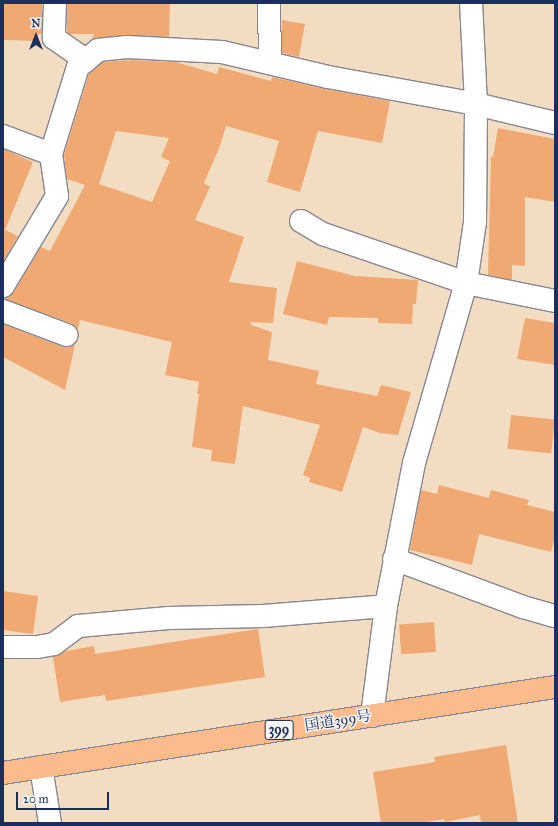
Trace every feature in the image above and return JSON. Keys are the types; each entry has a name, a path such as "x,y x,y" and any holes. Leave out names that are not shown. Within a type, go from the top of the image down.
{"highway":[{"name":"国道399号","path":"3,773 555,687"}],"street":[{"path":"55,3 54,38 86,60"},
{"path":"269,3 270,63"},
{"path":"372,716 386,606 414,463 466,284 475,222 476,104 471,3"},
{"path":"3,286 57,196 51,154 78,67 98,50 127,47 222,52 328,77 476,104 555,123"},
{"path":"3,136 51,154"},
{"path":"301,221 323,234 466,284 555,301"},
{"path":"3,312 67,335"},
{"path":"394,559 523,607 555,616"},
{"path":"3,648 37,647 54,644 78,626 169,618 263,616 386,606"},
{"path":"41,767 50,823"}],"building":[{"path":"3,3 42,4 42,34 38,34 38,41 3,40"},
{"path":"170,3 169,37 126,35 92,40 94,34 70,34 67,32 67,4"},
{"path":"282,20 305,24 299,57 282,53"},
{"path":"127,60 176,62 217,74 219,67 271,81 272,77 390,101 382,143 318,131 300,192 267,182 279,141 226,126 220,146 204,183 210,187 195,220 244,237 229,282 277,288 273,323 251,322 251,325 272,332 268,360 319,371 316,384 377,396 381,385 411,392 398,435 380,433 363,427 342,492 309,482 310,478 303,475 320,425 243,406 235,464 211,461 212,450 192,447 199,394 197,394 199,382 165,375 172,342 80,320 78,329 71,323 3,299 9,297 14,292 41,247 50,251 85,185 67,179 64,155 89,74 103,62","holes":["116,131 169,138 161,157 170,161 152,202 99,184"]},
{"path":"498,128 555,139 555,202 525,197 525,266 512,265 512,280 488,275 491,156 493,157"},
{"path":"3,149 33,162 5,230 18,236 3,262"},
{"path":"297,261 355,276 418,280 416,304 413,304 412,324 378,323 378,318 329,317 327,325 283,314"},
{"path":"525,318 555,323 555,365 517,359"},
{"path":"3,324 63,347 75,345 65,390 3,357"},
{"path":"511,415 555,420 551,453 507,449"},
{"path":"439,485 489,498 491,490 529,500 527,505 555,512 555,537 551,552 479,534 472,565 410,550 421,490 437,494"},
{"path":"3,591 38,596 33,634 3,630"},
{"path":"434,622 436,652 401,654 399,624"},
{"path":"258,629 265,677 106,701 105,695 60,702 53,657 66,651 94,646 95,654"},
{"path":"506,745 518,823 481,823 480,815 445,822 444,819 420,823 381,823 373,772 435,762 434,757"}]}
